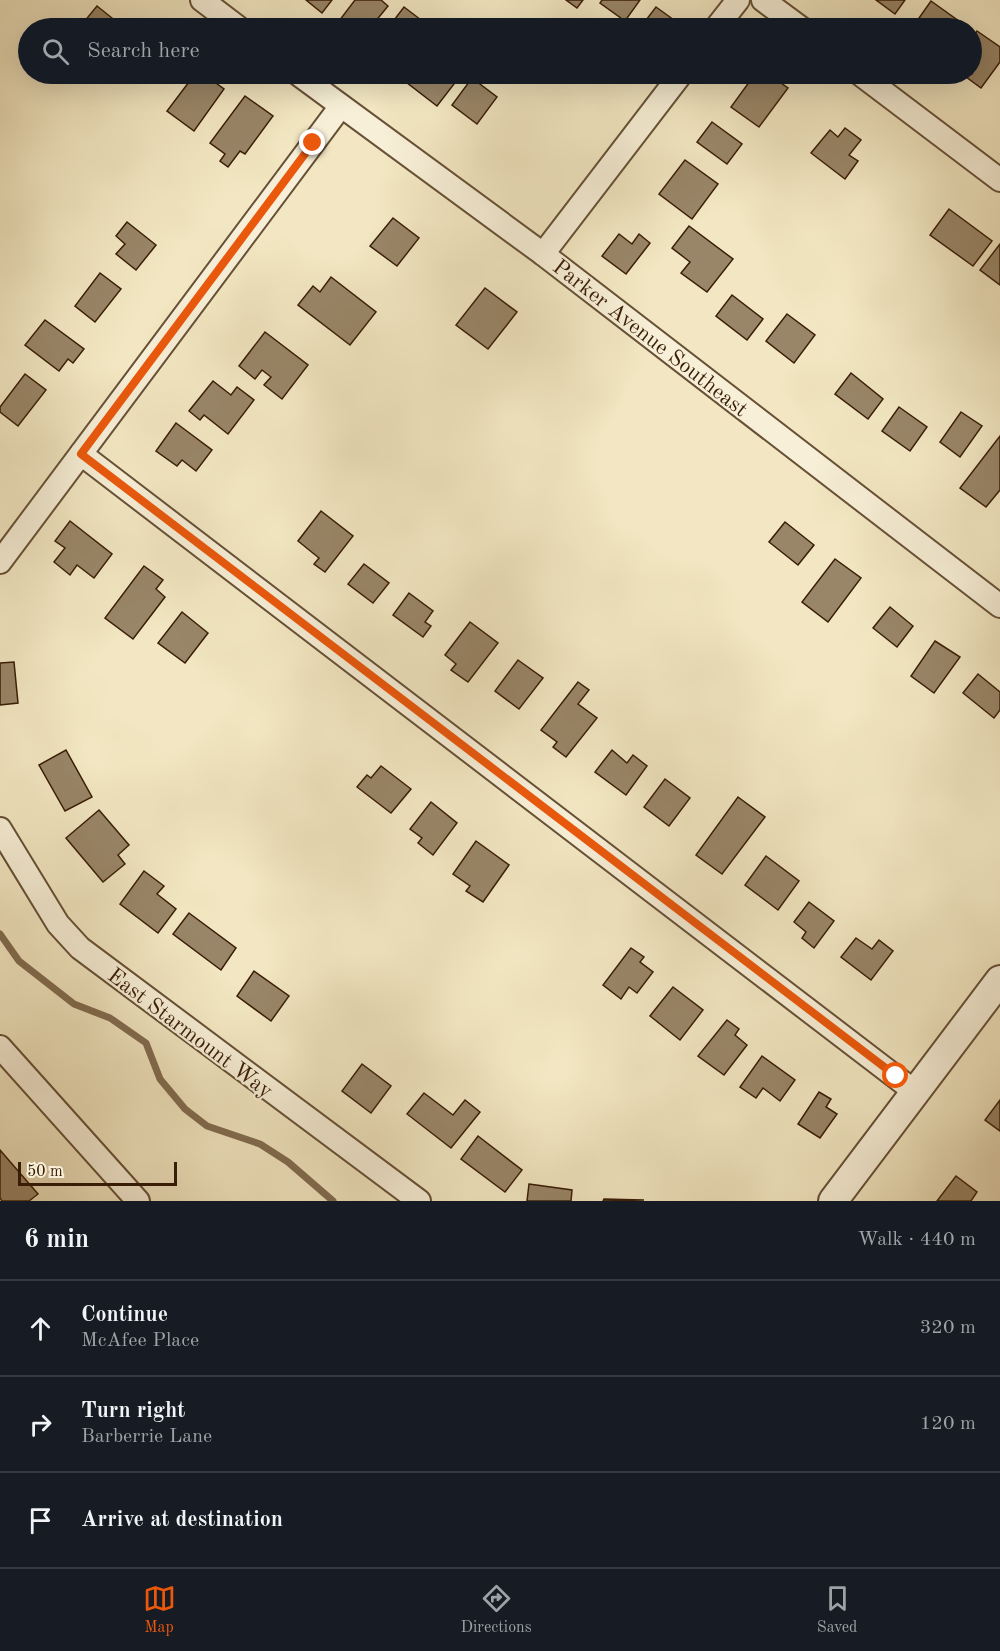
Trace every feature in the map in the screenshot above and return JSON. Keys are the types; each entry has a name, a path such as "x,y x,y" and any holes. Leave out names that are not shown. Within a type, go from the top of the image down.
{"street":[{"path":"202,0 226,18"},
{"path":"724,18 738,0"},
{"path":"763,0 787,18"},
{"name":"Parker Avenue Southeast","path":"311,84 543,254 1000,606"},
{"path":"543,254 673,84"},
{"path":"873,84 1000,180"},
{"path":"0,562 341,106"},
{"path":"81,454 915,1091"},
{"name":"East Starmount Way","path":"0,829 58,924 80,948 419,1201"},
{"path":"833,1201 1000,980"},
{"path":"0,1047 138,1201"}],"building":[{"path":"306,0 332,0 322,13"},
{"path":"355,0 381,0 388,6 378,18 341,18"},
{"path":"566,0 583,0 577,8"},
{"path":"602,0 640,0 627,18 621,18 600,3"},
{"path":"876,0 905,0 895,14"},
{"path":"931,1 955,18 919,18"},
{"path":"97,6 112,18 87,18"},
{"path":"404,7 418,18 396,18"},
{"path":"656,7 671,18 648,18"},
{"path":"982,34 1000,47 1000,62 981,88 976,84 982,84"},
{"path":"187,84 217,84 224,89 194,131 167,111"},
{"path":"409,84 454,84 437,106"},
{"path":"468,84 480,84 497,97 477,124 452,105"},
{"path":"748,84 782,84 788,88 759,127 731,107"},
{"path":"245,96 273,116 245,154 240,151 228,167 220,161 225,154 210,143"},
{"path":"712,122 742,144 727,164 697,142"},
{"path":"845,128 861,140 849,155 858,161 845,179 811,153 830,130 838,137"},
{"path":"685,160 718,184 692,219 659,194"},
{"path":"949,209 992,241 973,266 930,235"},
{"path":"393,218 419,238 397,266 370,246"},
{"path":"127,222 156,245 136,270 116,254 125,244 116,236"},
{"path":"689,226 733,259 707,292 681,273 690,262 672,248"},
{"path":"619,234 632,244 639,234 650,243 626,274 602,256"},
{"path":"1000,244 1000,285 980,270"},
{"path":"100,273 121,289 95,322 75,306"},
{"path":"331,277 376,312 350,345 298,305 313,286 320,292"},
{"path":"485,288 517,312 488,349 456,325"},
{"path":"732,295 763,319 747,340 716,316"},
{"path":"787,314 815,335 794,363 766,341"},
{"path":"45,320 84,349 73,363 68,359 59,371 25,345"},
{"path":"265,332 308,365 282,399 264,385 271,377 262,370 255,379 239,366"},
{"path":"851,373 883,399 868,419 835,394"},
{"path":"25,374 46,390 18,426 0,412 0,407"},
{"path":"213,381 231,395 237,387 254,400 228,434 204,415 200,420 189,411"},
{"path":"899,407 927,427 910,451 882,431"},
{"path":"961,412 982,426 960,457 940,442"},
{"path":"176,423 212,450 196,471 182,460 177,466 156,451"},
{"path":"1000,436 1000,490 986,507 960,488"},
{"path":"321,511 353,536 325,572 314,564 319,558 298,541"},
{"path":"70,521 112,554 94,578 77,565 70,575 54,562 65,548 55,541"},
{"path":"785,522 814,545 798,565 769,542"},
{"path":"835,559 861,578 828,622 802,602"},
{"path":"364,564 389,583 373,603 348,584"},
{"path":"144,566 163,580 156,589 165,597 133,639 105,618"},
{"path":"409,593 433,611 425,622 431,626 423,637 393,615"},
{"path":"890,607 913,626 897,647 873,628"},
{"path":"182,612 208,633 185,663 158,643"},
{"path":"470,622 498,643 468,682 451,670 456,664 445,655"},
{"path":"935,641 960,657 934,693 911,676"},
{"path":"518,660 543,678 519,709 495,691"},
{"path":"14,662 18,703 0,705 0,663"},
{"path":"978,674 1000,692 1000,710 994,718 963,693"},
{"path":"578,682 589,690 578,704 597,718 566,757 553,747 557,742 541,730"},
{"path":"66,750 92,797 65,811 39,765"},
{"path":"612,750 627,763 633,755 647,766 626,795 595,772"},
{"path":"381,766 411,789 391,813 357,787 367,775 371,778"},
{"path":"665,779 690,798 669,826 644,807"},
{"path":"738,797 765,817 722,874 696,855"},
{"path":"431,802 457,823 433,855 418,843 422,838 410,829"},
{"path":"99,810 129,845 118,855 125,864 103,882 66,838"},
{"path":"476,841 509,865 483,902 466,891 470,886 453,874"},
{"path":"766,856 799,881 778,910 745,885"},
{"path":"144,871 164,886 157,894 176,909 158,933 120,904"},
{"path":"809,902 834,921 814,948 802,938 806,932 794,922"},
{"path":"189,913 236,948 221,970 173,934"},
{"path":"856,938 872,949 879,940 893,951 871,980 841,957"},
{"path":"631,948 644,957 640,962 653,972 637,993 629,987 621,999 603,985"},
{"path":"254,971 289,996 271,1021 237,996"},
{"path":"673,987 703,1010 680,1040 650,1016"},
{"path":"727,1020 739,1029 735,1035 747,1045 724,1075 698,1056"},
{"path":"762,1056 795,1080 780,1101 763,1088 756,1098 740,1087"},
{"path":"362,1064 391,1086 371,1113 342,1091"},
{"path":"819,1092 831,1099 826,1107 837,1114 820,1138 798,1124"},
{"path":"424,1093 453,1115 465,1100 480,1112 451,1148 407,1114"},
{"path":"1000,1100 1000,1131 985,1120"},
{"path":"478,1136 522,1170 505,1192 461,1159"},
{"path":"0,1150 38,1194 29,1201 2,1201 0,1198"},
{"path":"956,1176 977,1192 971,1201 937,1201"},
{"path":"529,1184 572,1190 571,1201 527,1201"},
{"path":"604,1199 644,1200 603,1201"}],"waterway":[{"path":"0,934 19,961 74,1004 110,1018 146,1043 160,1079 185,1109 207,1126 260,1144 288,1162 333,1201"}],"route":[{"path":"313,143 81,454 896,1076"}]}
